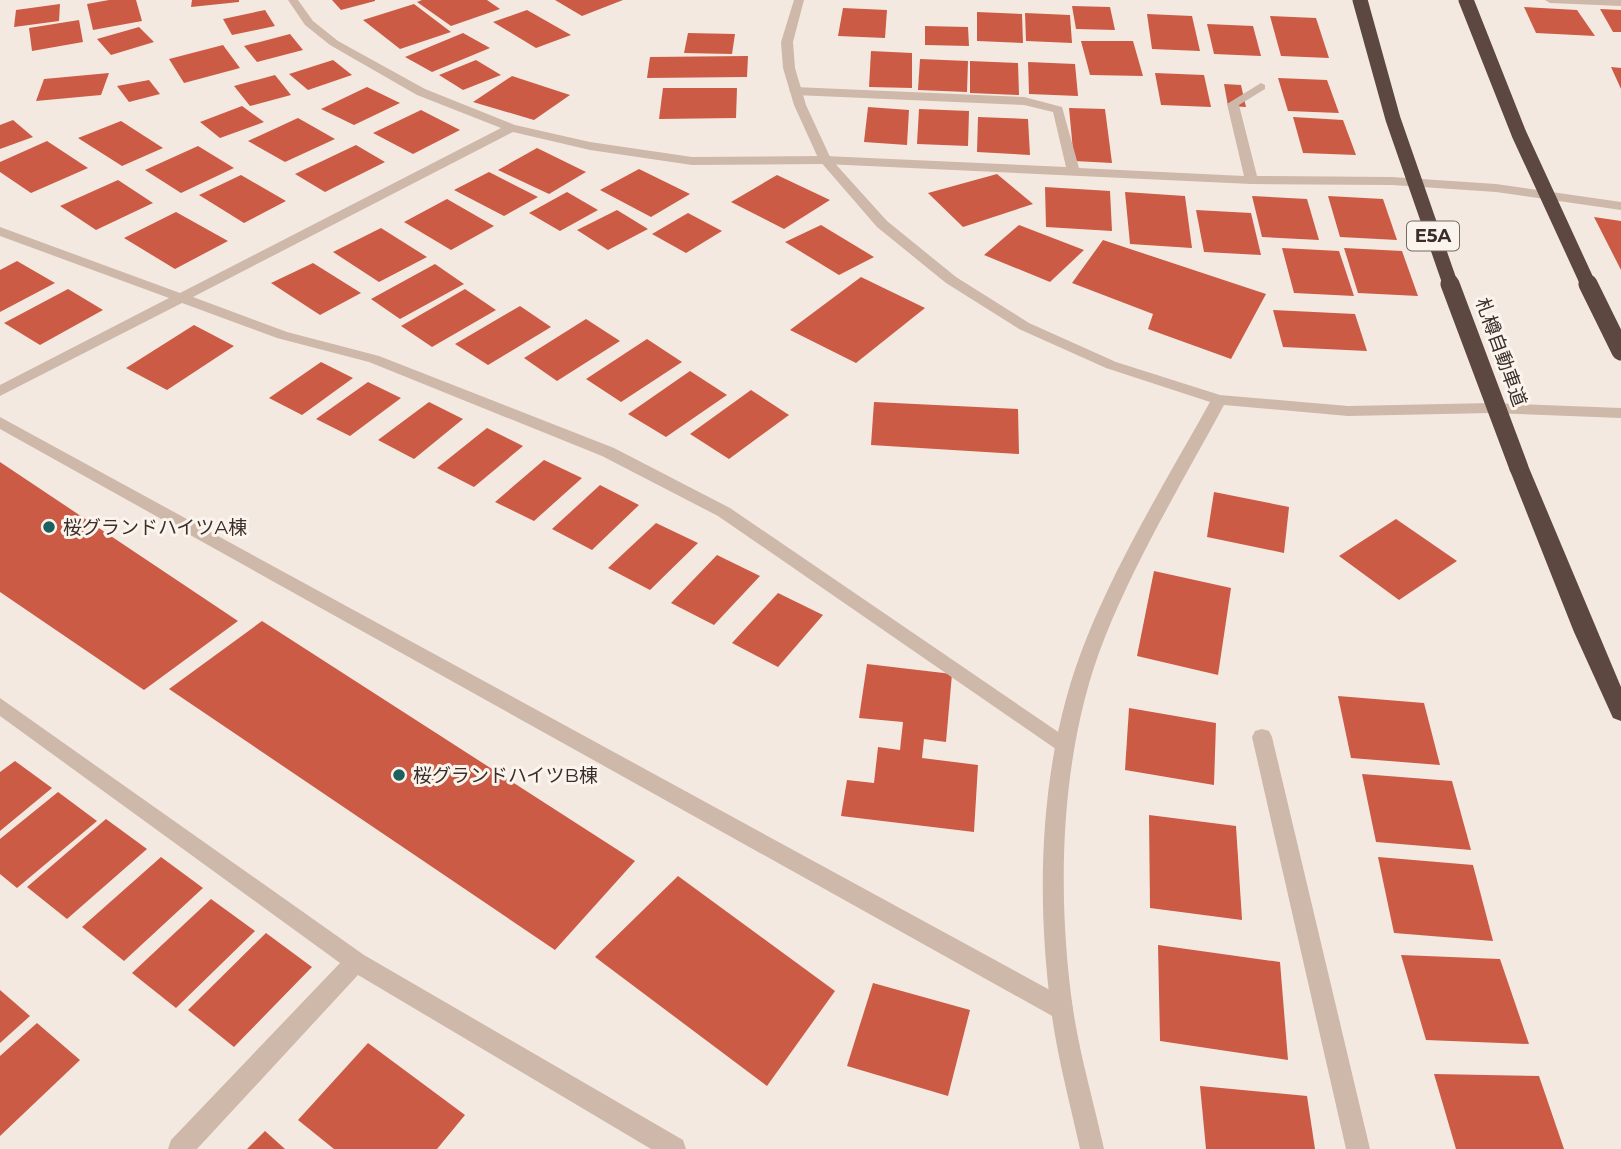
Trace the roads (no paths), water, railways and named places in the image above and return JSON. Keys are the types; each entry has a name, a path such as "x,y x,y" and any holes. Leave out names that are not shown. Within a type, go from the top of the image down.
{"highway":[{"name":"札樽自動車道","path":"1360,0 1372,51 1434,237 1519,468 1585,632 1621,712"},
{"path":"1466,0 1486,54 1570,248 1621,351"}],"street":[{"path":"293,0 309,23 334,43 421,92 511,128 590,146 692,161 825,160 1251,180 1392,181 1496,188 1621,206"},
{"path":"799,0 787,42 795,91 825,160 882,224 951,280 1024,326 1111,365 1219,400 1348,411 1491,408 1621,413"},
{"path":"1550,0 1621,3"},
{"path":"1251,180 1233,104 1261,87"},
{"path":"795,91 1024,101 1058,110 1073,170"},
{"path":"0,391 511,128"},
{"path":"0,231 282,335 374,359 608,452 724,512 1063,746"},
{"path":"1092,1149 1062,1009 1052,871 1063,746 1095,639 1128,567 1219,400"},
{"path":"0,422 1062,1009"},
{"path":"0,706 356,962 674,1149"},
{"path":"1262,737 1358,1149"},
{"path":"180,1149 356,962"}],"place":[{"name":"桜グランドハイツA棟","path":"49,527"},
{"name":"桜グランドハイツB棟","path":"399,775"}]}
